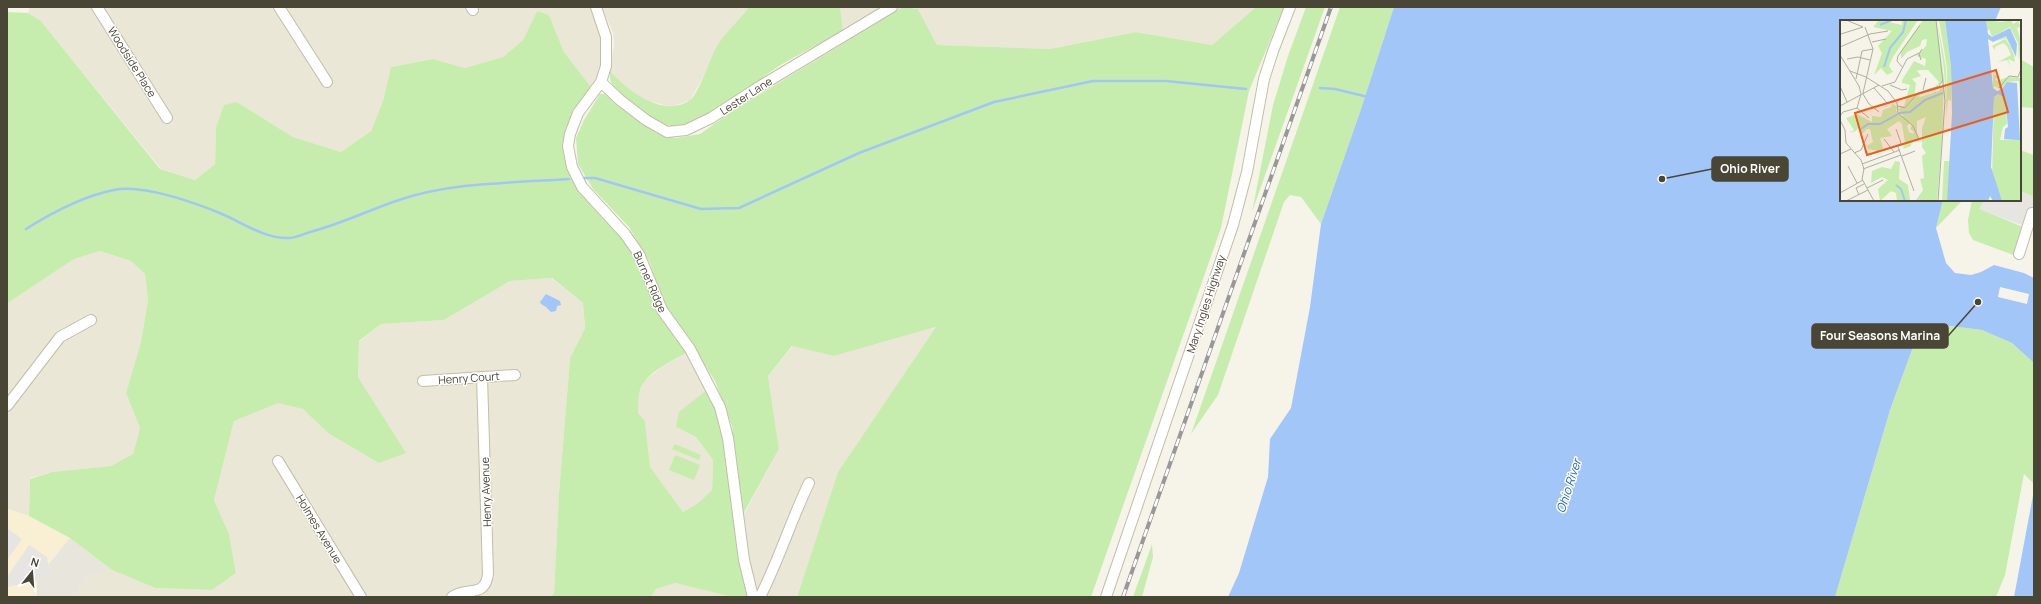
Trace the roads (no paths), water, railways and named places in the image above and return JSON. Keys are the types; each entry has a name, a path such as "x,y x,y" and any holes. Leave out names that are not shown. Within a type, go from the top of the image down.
{"street":[{"name":"Woodside Place","path":"97,7 167,118"},
{"path":"279,7 328,82"},
{"name":"Burnet Ridge","path":"596,7 603,26 606,42 606,66 601,82 578,113 570,134 568,146 572,167 582,187 625,234 639,254 662,310 690,349 720,407 728,438 744,560 753,597"},
{"name":"Lester Lane","path":"601,82 620,100 646,120 667,132 686,130 711,118 762,84 892,7"},
{"name":"Mary Ingles Highway","path":"1106,597 1235,219 1247,172 1264,79 1273,50 1290,7"},
{"path":"2019,254 2032,213 2034,213"},
{"path":"7,406 60,337 91,320"},
{"name":"Henry Court","path":"423,381 516,374"},
{"name":"Henry Avenue","path":"452,597 456,594 478,591 487,581 488,574 482,377"},
{"name":"Holmes Avenue","path":"278,460 361,597"},
{"path":"760,597 774,569 791,521 809,483"}],"water":[{"path":"1394,7 2001,7 1995,20 1840,20 1840,201 1943,201 1936,228 1946,263 1955,273 1971,275 1981,272 1994,265 2024,273 2034,278 2034,363 2012,343 1982,330 1951,326 1924,330 1913,347 1890,410 1835,597 1228,597 1239,573 1268,477 1270,439 1291,408 1310,307 1321,224 1360,112"},
{"path":"546,294 560,301 561,305 557,306 556,311 551,312 541,304 540,302"},
{"path":"2034,490 2034,597 2014,597"}],"waterway":[{"path":"584,178 595,178 701,209 739,208 859,153 994,102 1093,81 1166,81 1246,89"},
{"path":"1320,88 1335,89 1368,97"},
{"path":"26,229 80,200 114,190 126,189 154,192 184,200 222,214 270,236 290,238 333,225 419,194 461,186 569,179"}],"railway":[{"path":"1123,597 1331,7"}],"place":[{"name":"Ohio River","path":"1662,179"},
{"name":"Four Seasons Marina","path":"1978,302"}]}
